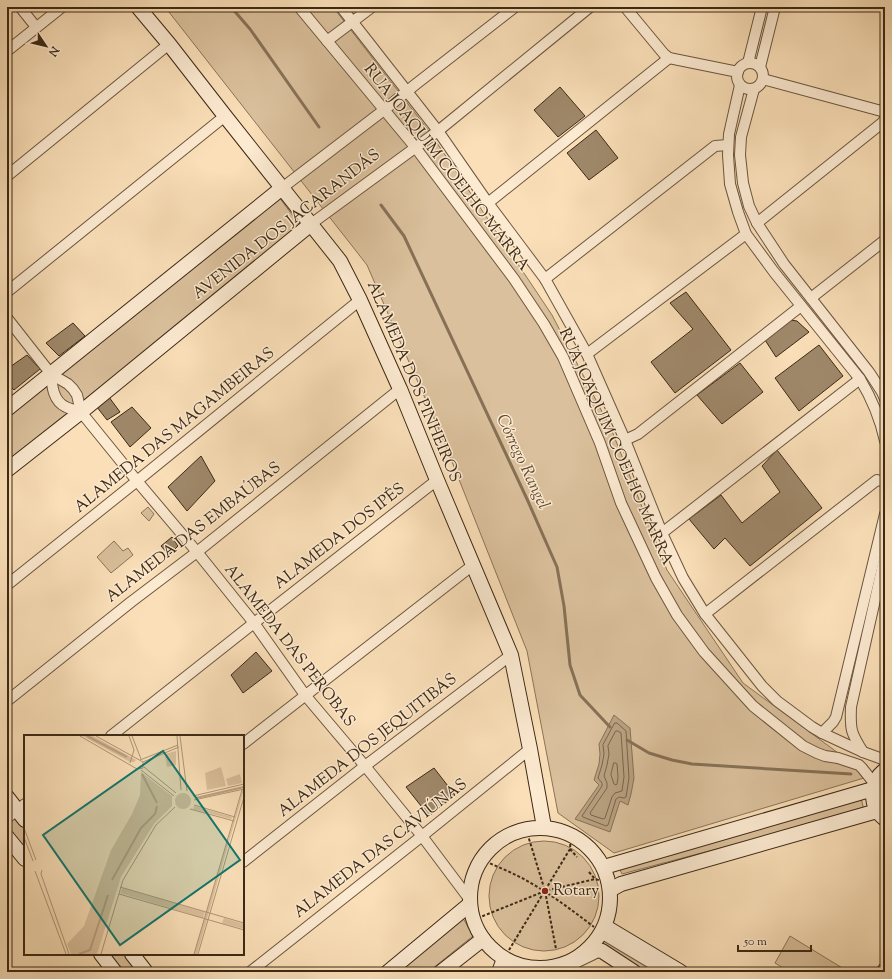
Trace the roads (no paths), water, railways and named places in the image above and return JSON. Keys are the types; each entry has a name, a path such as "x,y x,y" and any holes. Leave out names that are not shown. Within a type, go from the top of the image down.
{"street":[{"path":"20,7 36,27"},
{"path":"7,51 62,7"},
{"name":"ALAMEDA DOS PINHEIROS","path":"138,7 169,44 224,116 340,261 360,300 400,389 511,656 544,827"},
{"name":"RUA JOAQUIM COELHO MARRA","path":"299,7 415,147 514,279 544,324 563,357 600,443 621,503 656,578 704,652 754,706 803,746 825,756 838,758 859,765 874,786"},
{"name":"RUA JOAQUIM COELHO MARRA","path":"341,7 438,130 488,203 546,279 587,354 625,440 662,533 683,578 705,614 762,686 783,706 822,733 863,752 885,760"},
{"path":"327,42 372,7"},
{"name":"AVENIDA DOS JACARANDÁS","path":"7,409 282,188 515,7"},
{"name":"AVENIDA DOS JACARANDÁS","path":"7,470 81,412 311,224 438,130 590,7"},
{"path":"625,7 669,58 738,72"},
{"path":"748,63 762,7"},
{"path":"760,67 752,63 744,64 740,68 737,76 740,85 744,88 754,89 758,87 763,80 760,67 775,7"},
{"path":"7,176 169,44"},
{"path":"488,203 669,58"},
{"path":"763,80 885,112"},
{"path":"740,85 729,134 728,155 730,184 746,234 774,272 860,379 869,395 882,427 885,441"},
{"path":"754,89 742,137 740,155 743,183 749,206 757,223 784,264 868,372 885,398"},
{"path":"7,292 224,116"},
{"path":"757,223 882,123 885,118"},
{"path":"546,279 715,146 728,145"},
{"path":"587,354 746,234"},
{"path":"811,298 885,240"},
{"name":"ALAMEDA DAS MAGAMBEIRAS","path":"7,584 137,481 360,300"},
{"path":"625,440 638,434 801,306"},
{"name":"ALAMEDA DAS PEROBAS","path":"7,318 51,374 68,384 73,389 77,396 81,412 254,623 305,695 422,836 470,902"},
{"name":"ALAMEDA DAS PEROBAS","path":"51,374 54,393 58,401 64,406 81,412"},
{"path":"662,533 860,379"},
{"name":"ALAMEDA DAS EMBAÚBAS","path":"7,701 131,602 197,552 400,389"},
{"name":"ALAMEDA DOS IPÊS","path":"112,735 437,480"},
{"path":"705,614 877,480 885,482"},
{"path":"822,733 836,717 885,514"},
{"path":"863,752 853,735 850,726 852,708 885,554"},
{"path":"244,743 473,564"},
{"name":"ALAMEDA DOS JEQUITIBÁS","path":"244,861 365,766 511,656"},
{"path":"769,719 770,712 772,710 778,706 783,706"},
{"name":"ALAMEDA DAS CAVIÚNAS","path":"250,972 530,749"},
{"path":"610,886 881,815 873,802 872,793 878,777 885,770"},
{"path":"604,867 874,786"},
{"path":"7,797 19,813"},
{"path":"536,971 552,968 569,962 584,953 594,944 604,930 610,905 610,886 604,867 590,848 571,834 558,829 544,827 526,829 509,835 494,845 481,860 474,875 470,892 473,920 477,930 492,950 504,959 536,971 569,966 599,951"},
{"path":"7,837 24,858"},
{"path":"388,972 470,902"},
{"path":"604,930 666,972"},
{"path":"604,930 681,972"},
{"path":"441,972 483,939"},
{"path":"584,953 595,950 602,951 634,972"},
{"path":"102,955 115,972"},
{"path":"133,955 146,972"},
{"path":"499,972 504,959"}],"water":[{"path":"614,715 630,728 634,778 628,805 620,801 610,832 575,819 599,785 594,780 599,764 599,744"}],"waterway":[{"name":"Córrego Rangel","path":"231,7 250,29 319,127"},
{"name":"Córrego Rangel","path":"381,205 404,236 527,499 557,567 564,606 570,665 580,695 610,727"},
{"path":"627,740 649,753 692,764 851,774"}],"place":[{"name":"Rotary","path":"545,891"}]}
